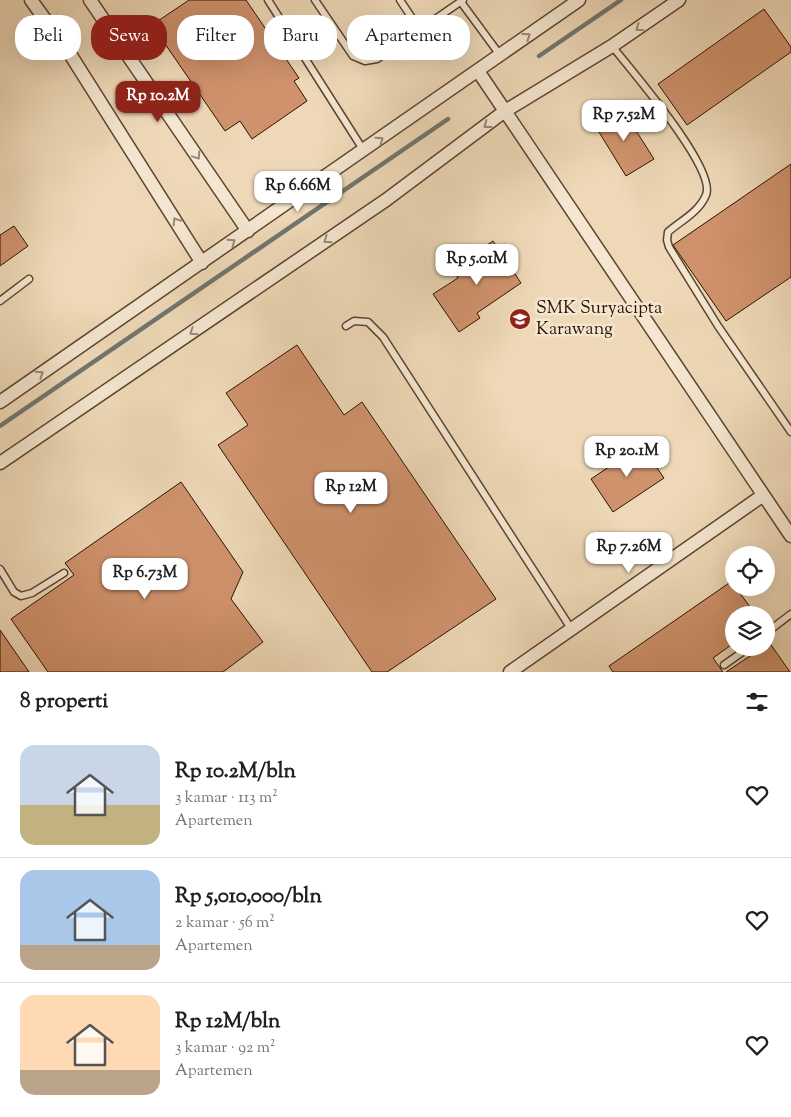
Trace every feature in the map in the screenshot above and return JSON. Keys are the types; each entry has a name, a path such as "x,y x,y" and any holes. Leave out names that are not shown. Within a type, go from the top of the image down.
{"street":[{"path":"32,0 70,54 202,262"},
{"path":"90,0 248,231"},
{"path":"0,402 579,0"},
{"path":"0,463 386,200 505,111 612,46 679,0"},
{"path":"478,71 762,496 791,536"},
{"path":"510,672 572,631 762,496"}],"lane":[{"path":"268,0 364,150"},
{"path":"316,0 347,47"},
{"path":"400,0 410,15"},
{"path":"442,15 462,1 500,55"},
{"path":"612,46 688,143 707,180 707,194 696,211 668,232 667,240 669,247 718,326 791,432"},
{"path":"0,301 28,279"},
{"path":"346,326 354,321 368,322 383,337 572,631"},
{"path":"0,569 14,592 21,596 32,593 64,573"},
{"path":"775,626 791,614"},
{"path":"724,665 737,656"}],"building":[{"path":"189,0 246,0 264,26 264,60 287,60 299,78 294,81 307,101 252,139 240,121 225,131 167,47 167,15"},
{"path":"764,9 791,47 791,52 687,125 658,84"},
{"path":"621,107 654,159 626,176 594,124"},
{"path":"791,164 791,277 726,321 673,245"},
{"path":"14,226 28,246 0,266 0,235"},
{"path":"493,241 521,283 477,313 480,318 459,332 433,294 458,278 452,269"},
{"path":"297,345 344,415 362,402 496,599 387,672 372,672 218,445 248,425 226,393"},
{"path":"641,445 664,478 613,512 591,479"},
{"path":"181,482 243,572 231,599 263,642 223,672 48,672 11,619 74,575 65,563"},
{"path":"725,586 725,596 742,596 749,606 725,606 725,649 713,658 723,672 613,672 609,666"},
{"path":"0,630 29,672 0,672"},
{"path":"775,651 790,672 726,672 750,656 775,656"}],"waterway":[{"path":"539,56 621,0"},
{"path":"0,426 448,119"}],"place":[{"name":"SMK Suryacipta Karawang","path":"520,319"}]}
